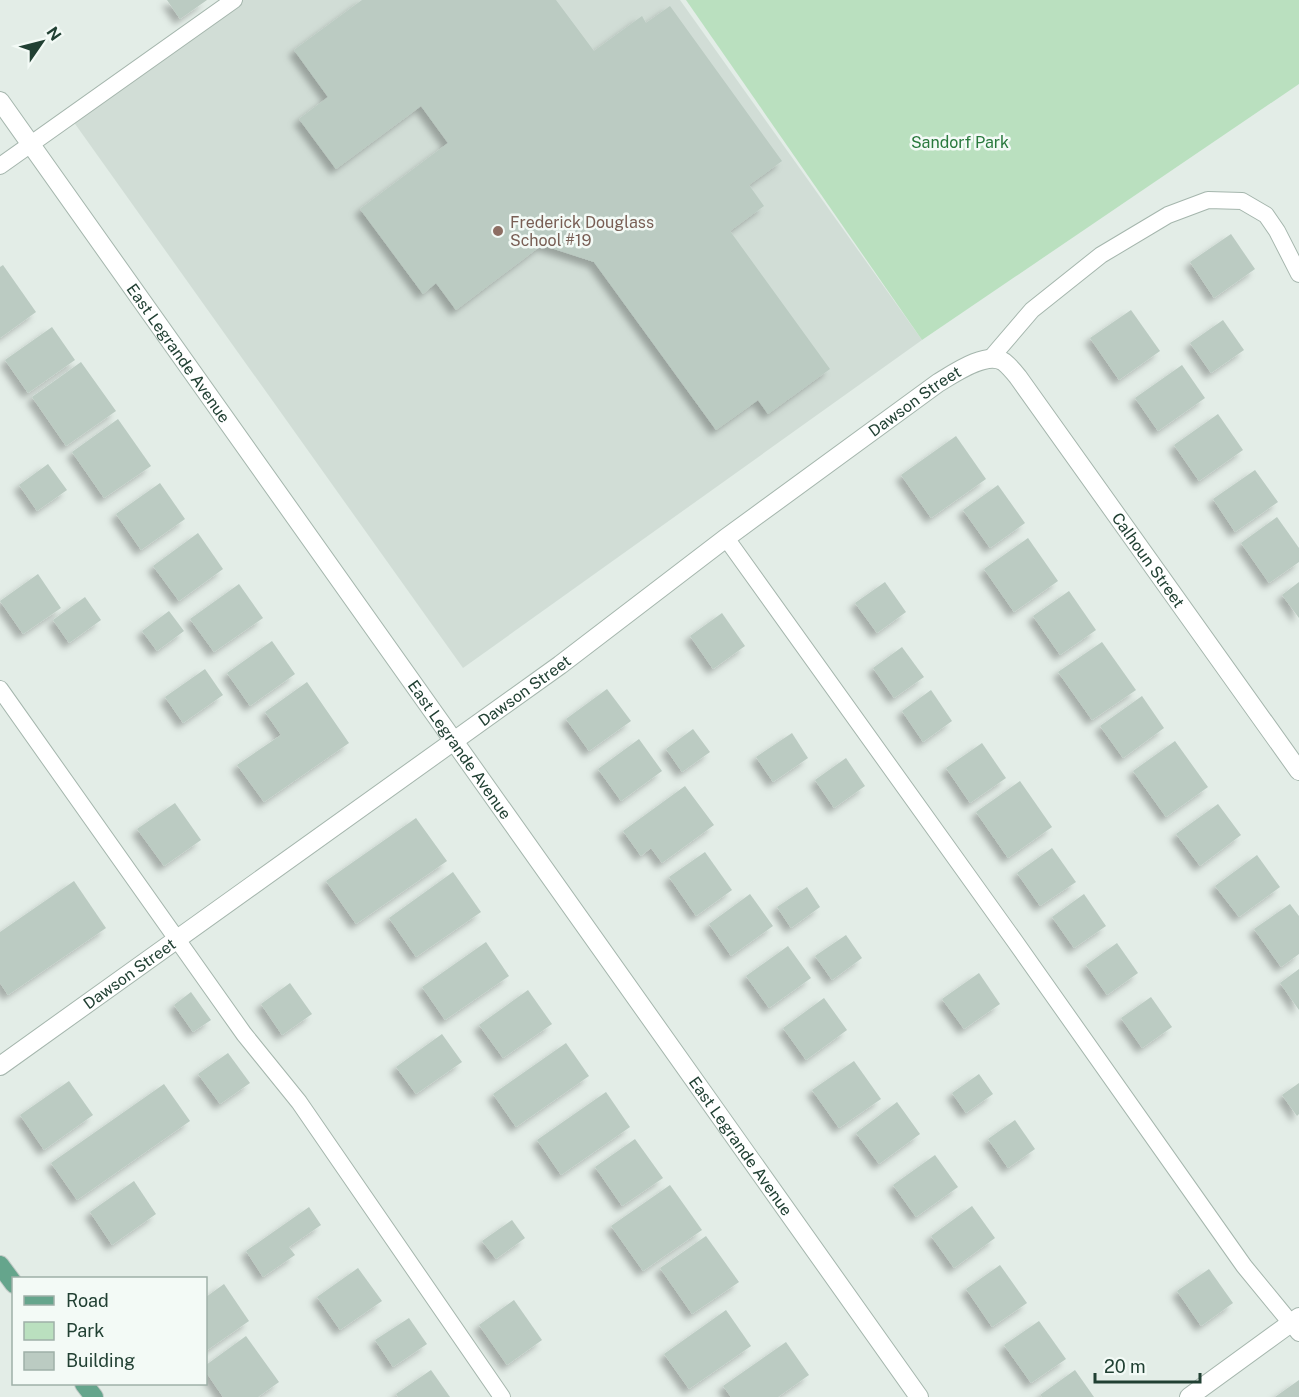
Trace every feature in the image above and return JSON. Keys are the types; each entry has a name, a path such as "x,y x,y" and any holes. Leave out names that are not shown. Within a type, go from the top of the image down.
{"main road":[{"path":"0,1265 12,1281"}],"street":[{"name":"East Legrande Avenue","path":"0,101 919,1397"},
{"name":"Dawson Street","path":"0,1066 560,665 726,538 938,383 965,366 990,359"},
{"name":"Calhoun Street","path":"990,359 1003,361 1018,377 1299,771"},
{"path":"1189,1397 1297,1324"}],"lane":[{"path":"0,166 234,0"},
{"path":"990,359 1032,310 1101,255 1168,215 1208,200 1242,201 1266,215 1299,274"},
{"path":"726,538 1021,949 1244,1266 1297,1324"},
{"path":"0,689 244,1034 299,1102 502,1397"}],"shaded area":[{"name":"Frederick Douglass School #19","path":"243,0 680,0 922,340 463,668 73,121"}],"green space":[{"name":"Sandorf Park","path":"686,0 1299,0 1299,84 922,340"}],"building":[{"path":"167,0 207,0 180,19"},
{"path":"362,0 556,0 594,51 642,16 646,23 670,6 782,161 749,185 764,206 730,231 830,369 768,414 758,400 716,430 594,262 542,245 456,310 436,283 423,294 360,209 448,143 421,106 336,169 299,119 328,97 294,50"},
{"path":"1231,234 1255,269 1214,298 1190,262"},
{"path":"3,265 36,312 0,338 0,267"},
{"path":"1131,310 1160,351 1119,380 1090,338"},
{"path":"1223,320 1244,350 1211,373 1190,343"},
{"path":"52,327 75,360 28,393 5,360"},
{"path":"81,362 116,411 66,446 32,397"},
{"path":"1182,365 1205,398 1158,431 1135,398"},
{"path":"1218,414 1243,450 1199,481 1174,445"},
{"path":"118,419 151,466 104,498 72,452"},
{"path":"956,436 986,479 931,518 901,475"},
{"path":"48,464 67,490 37,511 19,485"},
{"path":"1255,470 1278,502 1235,532 1213,499"},
{"path":"160,483 185,519 141,550 116,514"},
{"path":"998,485 1025,523 990,548 963,510"},
{"path":"1277,517 1299,548 1299,562 1269,583 1241,543"},
{"path":"198,533 223,569 179,601 153,566"},
{"path":"1028,538 1058,581 1014,612 984,569"},
{"path":"38,574 61,608 23,634 0,601"},
{"path":"885,582 906,612 877,633 855,603"},
{"path":"1299,582 1299,618 1282,595"},
{"path":"239,584 263,618 214,652 190,619"},
{"path":"1069,591 1096,630 1060,655 1033,616"},
{"path":"85,597 101,620 69,643 53,620"},
{"path":"169,611 184,631 157,651 142,631"},
{"path":"722,613 745,646 713,669 690,636"},
{"path":"272,641 295,674 250,706 227,673"},
{"path":"1102,642 1136,690 1092,720 1058,672"},
{"path":"902,647 924,677 894,698 873,668"},
{"path":"205,669 223,695 183,723 165,697"},
{"path":"307,682 349,743 264,802 237,765 281,735 265,712"},
{"path":"607,689 631,721 589,751 566,719"},
{"path":"931,690 952,721 923,742 902,711"},
{"path":"1142,696 1164,728 1123,758 1100,726"},
{"path":"693,729 710,752 682,772 666,749"},
{"path":"792,733 808,758 773,782 756,757"},
{"path":"639,739 662,771 621,801 598,769"},
{"path":"1175,741 1208,787 1166,817 1133,771"},
{"path":"982,743 1006,778 970,803 946,768"},
{"path":"846,758 865,786 834,808 815,780"},
{"path":"1020,781 1052,827 1008,858 976,812"},
{"path":"685,786 714,825 662,863 651,848 641,856 623,831"},
{"path":"175,803 201,840 164,866 137,829"},
{"path":"1218,804 1241,835 1200,866 1176,834"},
{"path":"416,818 447,861 356,924 326,881"},
{"path":"1052,848 1076,882 1040,906 1017,873"},
{"path":"705,852 732,890 696,916 669,877"},
{"path":"1257,855 1280,887 1239,917 1215,886"},
{"path":"453,872 481,912 416,957 389,918"},
{"path":"74,881 106,928 8,995 0,983 0,932"},
{"path":"807,887 820,907 791,928 777,907"},
{"path":"750,894 773,926 731,956 709,924"},
{"path":"1084,894 1106,926 1074,948 1052,917"},
{"path":"1290,904 1299,916 1299,954 1281,967 1254,929"},
{"path":"846,935 862,958 832,980 815,956"},
{"path":"486,942 509,976 445,1020 422,987"},
{"path":"1117,943 1138,973 1107,995 1086,965"},
{"path":"788,946 811,978 769,1008 746,976"},
{"path":"1299,969 1299,1010 1280,983"},
{"path":"979,973 1000,1004 964,1029 942,999"},
{"path":"290,983 312,1014 282,1035 261,1004"},
{"path":"528,990 552,1024 503,1058 479,1025"},
{"path":"191,992 211,1020 193,1032 174,1005"},
{"path":"1151,997 1172,1027 1142,1048 1121,1018"},
{"path":"824,998 847,1030 806,1060 783,1028"},
{"path":"442,1034 462,1062 416,1094 396,1067"},
{"path":"566,1043 589,1076 516,1127 493,1094"},
{"path":"228,1053 250,1083 220,1104 198,1074"},
{"path":"854,1061 881,1099 839,1128 812,1090"},
{"path":"979,1074 993,1094 966,1113 952,1093"},
{"path":"69,1081 93,1115 44,1150 20,1115"},
{"path":"1299,1083 1299,1114 1297,1116 1282,1095"},
{"path":"164,1084 190,1121 77,1200 51,1163"},
{"path":"606,1092 630,1127 561,1175 537,1140"},
{"path":"897,1102 920,1134 879,1164 856,1133"},
{"path":"1015,1120 1035,1149 1008,1168 988,1139"},
{"path":"635,1139 663,1178 622,1206 595,1167"},
{"path":"935,1155 958,1187 916,1217 893,1185"},
{"path":"134,1181 156,1214 112,1245 90,1212"},
{"path":"670,1185 702,1230 643,1271 611,1226"},
{"path":"972,1206 995,1238 954,1268 931,1236"},
{"path":"309,1207 321,1225 289,1247 295,1255 263,1277 246,1251"},
{"path":"512,1220 525,1238 496,1259 482,1241"},
{"path":"706,1236 739,1282 692,1314 660,1268"},
{"path":"1000,1265 1027,1303 992,1327 966,1289"},
{"path":"358,1268 382,1301 340,1330 317,1297"},
{"path":"1209,1269 1233,1303 1201,1326 1177,1291"},
{"path":"224,1284 249,1321 207,1350 207,1296"},
{"path":"514,1300 542,1340 507,1365 479,1325"},
{"path":"726,1310 751,1346 689,1389 664,1354"},
{"path":"409,1318 427,1344 393,1367 375,1340"},
{"path":"1039,1321 1066,1359 1031,1383 1004,1345"},
{"path":"246,1336 279,1382 258,1397 223,1397 207,1373 207,1364"},
{"path":"786,1342 809,1375 778,1397 731,1397 723,1386"},
{"path":"431,1370 450,1397 398,1397 396,1394"},
{"path":"1075,1370 1094,1397 1042,1397 1040,1395"},
{"path":"1299,1380 1299,1397 1275,1397"}],"place":[{"name":"Frederick Douglass School #19","path":"498,231"}]}
